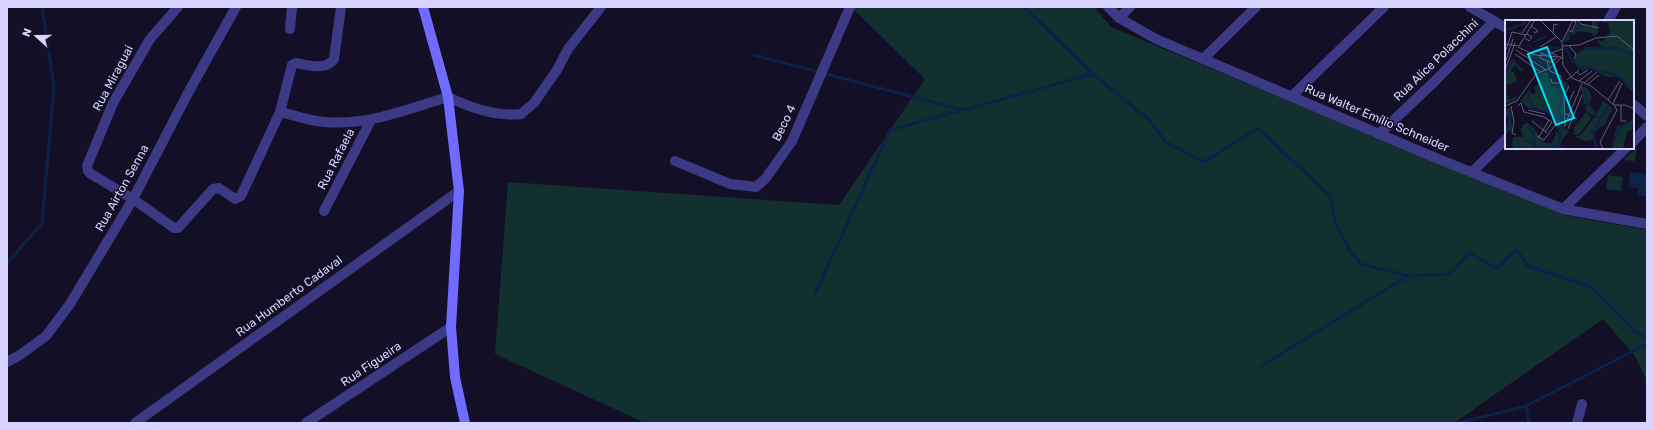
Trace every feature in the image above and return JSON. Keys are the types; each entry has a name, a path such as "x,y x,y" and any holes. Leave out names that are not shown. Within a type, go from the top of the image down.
{"main road":[{"path":"423,7 448,98 459,191 451,327 455,377 465,423"}],"street":[{"name":"Rua Miraguai","path":"133,199 88,171 87,166 112,103 150,39 178,7"},
{"name":"Rua Airton Senna","path":"7,362 20,355 46,336 70,304 133,199 188,93 236,7"},
{"path":"290,29 292,7"},
{"path":"133,199 170,226 178,228 213,189 219,188 235,199 242,196 280,112 292,65 296,63 324,67 331,64 334,59 341,7"},
{"path":"280,112 323,122 348,123 371,120 448,98 462,104 498,114 521,114 534,103 557,70 568,49 601,7"},
{"name":"Beco 4","path":"675,161 730,184 756,187 766,178 792,141 850,7"},
{"name":"Rua Walter Emílio Schneider","path":"1108,7 1119,18 1156,39 1379,134 1563,209 1647,224"},
{"path":"1119,18 1130,7"},
{"path":"1203,58 1256,7"},
{"path":"1292,96 1384,7"},
{"path":"1470,7 1505,27"},
{"path":"1609,20 1616,7"},
{"name":"Rua Alice Polacchini","path":"1379,134 1434,82 1494,21"},
{"path":"1634,105 1647,116"},
{"name":"Rua Rafaela","path":"324,211 371,120"},
{"path":"1634,141 1647,127"},
{"path":"1472,172 1505,140"},
{"path":"1563,209 1625,149"},
{"name":"Rua Humberto Cadaval","path":"135,423 459,191"},
{"name":"Rua Figueira","path":"306,423 451,327"},
{"path":"1577,423 1582,404"}],"green space":[{"path":"851,7 1094,7 1111,27 1564,215 1647,230 1647,381 1635,356 1603,319 1454,423 645,423 495,354 508,182 839,205 925,79"},
{"path":"1637,148 1635,161 1623,160"},
{"path":"1608,175 1623,177 1621,191 1606,189"}],"water":[{"path":"1631,172 1647,174 1646,196 1637,195 1638,188 1628,187"}],"waterway":[{"path":"7,263 42,223 54,87 42,7"},
{"path":"1024,7 1093,74 1148,119 1166,142 1204,162 1258,128 1330,196 1335,222 1350,251 1361,264 1408,276 1450,274 1470,253 1496,268 1517,250 1528,266 1591,287 1635,331 1647,338"},
{"path":"754,55 963,110"},
{"path":"814,296 890,130 1093,74"},
{"path":"1261,366 1408,276"},
{"path":"1458,423 1526,406 1647,344"},
{"path":"1526,406 1529,423"}]}
